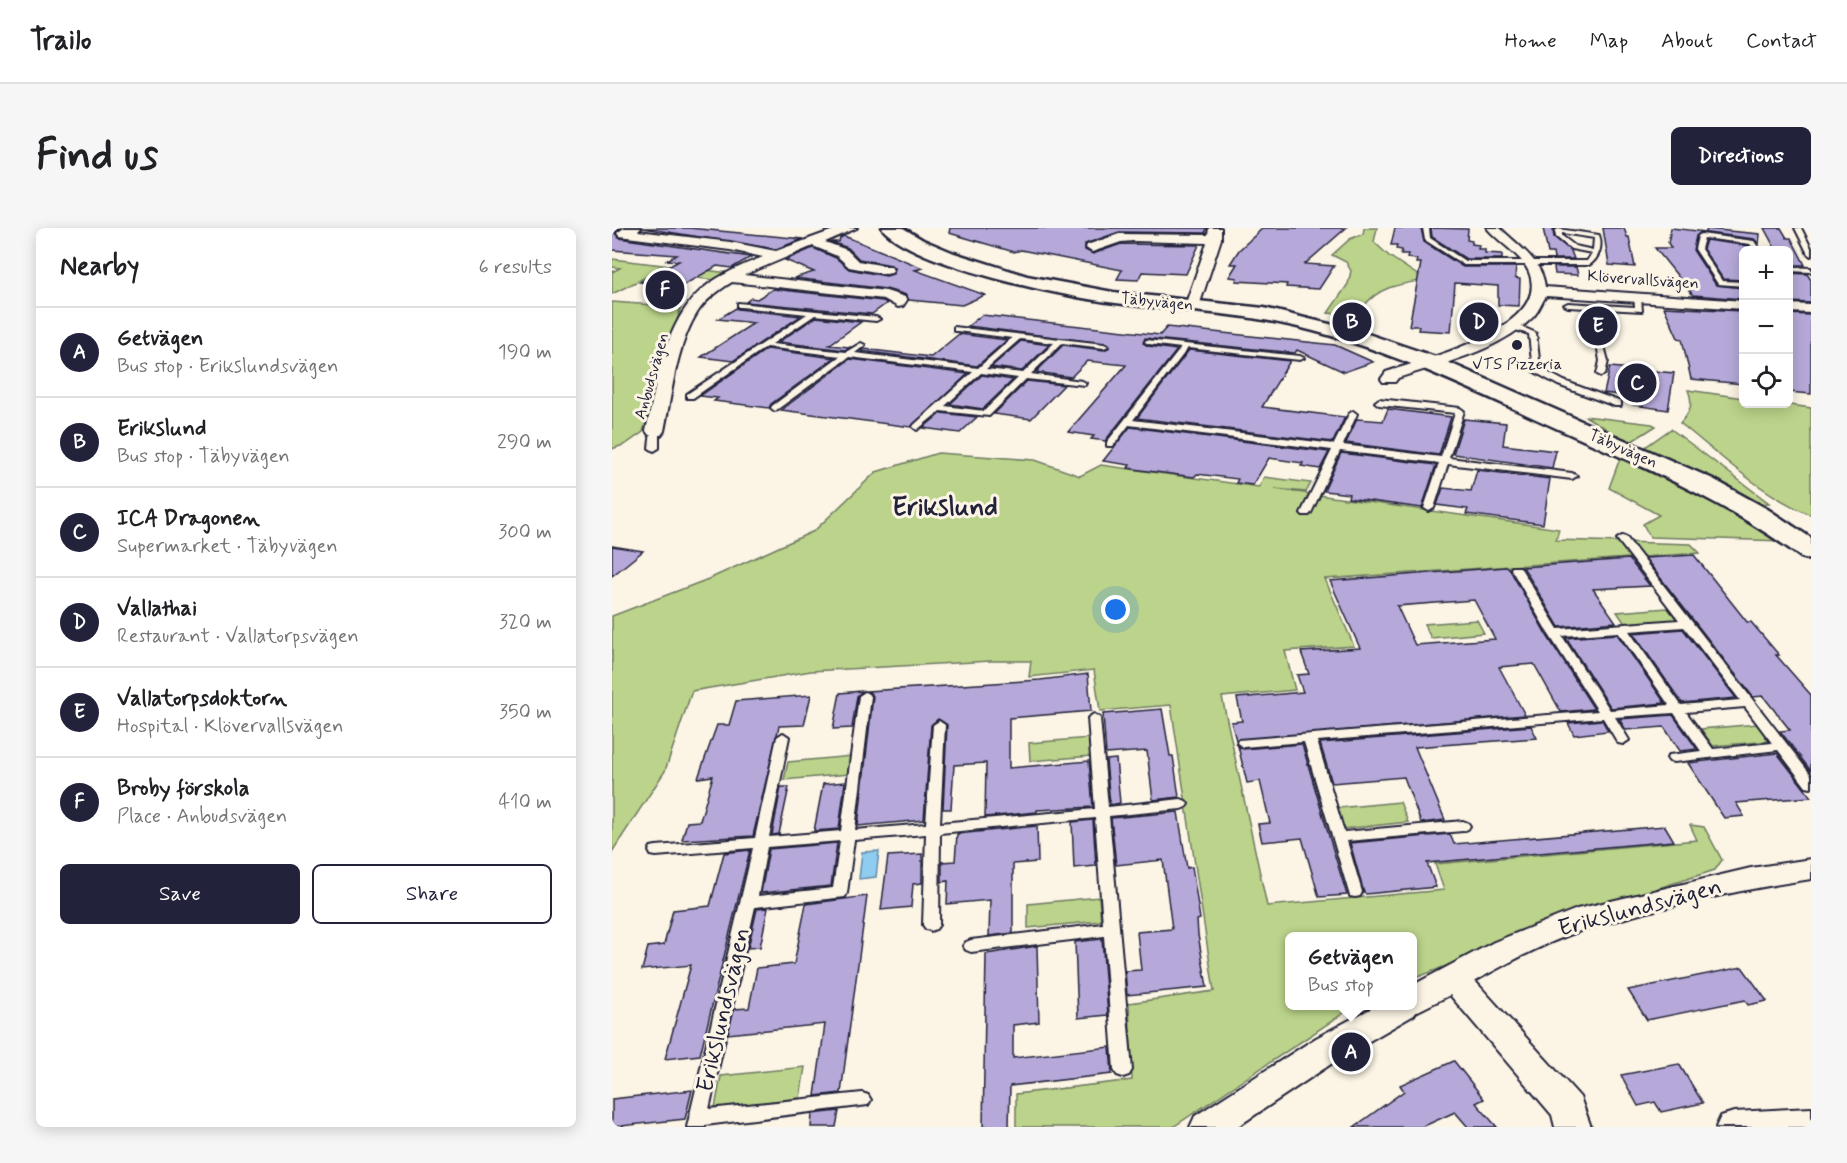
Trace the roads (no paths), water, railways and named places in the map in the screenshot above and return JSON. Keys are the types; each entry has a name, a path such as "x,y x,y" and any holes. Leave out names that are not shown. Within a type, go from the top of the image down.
{"main road":[{"name":"Täbyvägen","path":"891,228 917,244 948,257 1024,280 1113,298 1264,314 1317,325 1354,336 1428,362 1748,507 1811,551"}],"street":[{"path":"635,228 623,232 730,246 779,256"},
{"name":"Anbudsvägen","path":"655,431 677,346 690,311 702,297 730,278 851,228"},
{"path":"1389,379 1392,375 1515,327 1534,308 1541,291 1537,275 1493,228"},
{"path":"1092,248 1119,238 1215,233 1192,306"},
{"path":"813,242 842,252 854,264 886,270"},
{"path":"730,278 886,295 900,300 898,303"},
{"name":"Klövervallsvägen","path":"1541,291 1638,303 1739,305"},
{"name":"Klövervallsvägen","path":"1638,303 1654,315"},
{"path":"1793,308 1811,309"},
{"name":"Erikslundsvägen","path":"1417,998 1505,950 1588,918 1751,878 1811,869"},
{"path":"1453,977 1568,1108 1573,1127"},
{"path":"1208,1127 1328,1048 1393,1010"},
{"path":"1734,1127 1811,1123"}],"lane":[{"path":"1426,228 1427,239 1464,263 1589,263 1593,260 1598,244 1597,236 1564,231 1557,234 1573,248 1595,252"},
{"path":"1798,228 1811,254"},
{"path":"1739,284 1720,283 1698,249 1701,237 1752,242 1754,246"},
{"path":"1793,268 1811,270"},
{"path":"1568,305 1638,303"},
{"path":"741,304 876,319"},
{"path":"690,396 814,312"},
{"path":"1515,327 1532,333 1535,342 1533,358 1536,369 1561,383 1618,404"},
{"path":"957,329 1104,346"},
{"path":"917,427 1018,336"},
{"path":"938,408 986,414 1060,341"},
{"path":"1149,342 1300,358"},
{"path":"765,345 1082,383"},
{"path":"775,408 861,345"},
{"path":"1110,444 1186,346"},
{"path":"1600,346 1604,361 1600,374"},
{"path":"1379,402 1460,411 1429,508"},
{"path":"1306,513 1353,414"},
{"path":"1127,422 1572,476"},
{"path":"654,448 655,431"},
{"path":"1622,539 1811,784"},
{"path":"1516,569 1623,740"},
{"path":"1554,633 1687,623"},
{"path":"1621,628 1708,753"},
{"name":"Erikslundsvägen","path":"749,902 840,892 865,696"},
{"path":"1243,743 1748,703"},
{"path":"1094,718 1123,1070"},
{"path":"931,925 933,828 939,725"},
{"name":"Erikslundsvägen","path":"783,737 749,902 698,1122 862,1100"},
{"path":"1309,737 1355,892"},
{"path":"1674,758 1781,746"},
{"path":"656,851 1181,804"},
{"path":"1338,837 1463,826"},
{"path":"971,946 1112,929"}],"water":[{"path":"879,851 876,877 859,879 862,852"}],"place":[{"name":"Broby förskola","path":"665,290"},
{"name":"Erikslund","path":"1352,322"},
{"name":"Vallathai","path":"1479,322"},
{"name":"Vallatorpsdoktorn","path":"1598,326"},
{"name":"VTS Pizzeria","path":"1517,345"},
{"name":"ICA Dragonen","path":"1637,383"},
{"name":"Getvägen","path":"1351,1052"}],"district":[{"name":"Erikslund","path":"945,508"}]}
